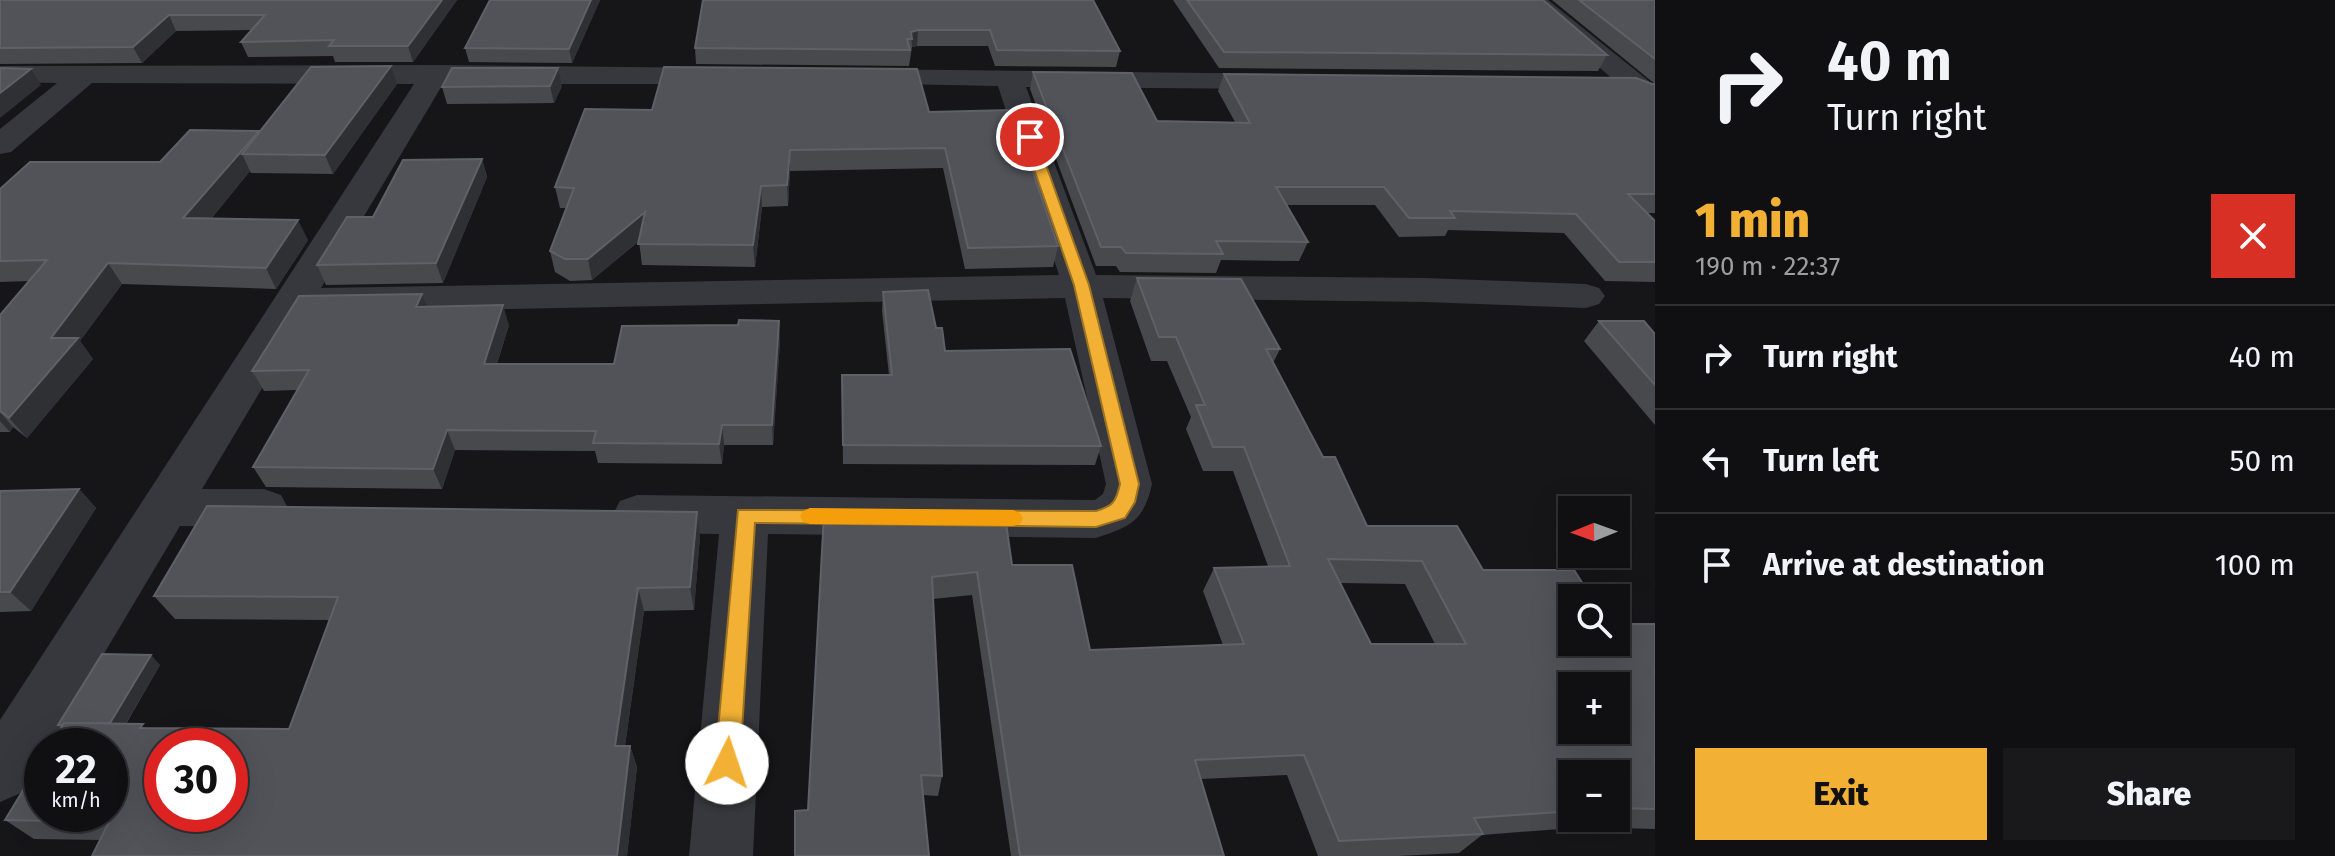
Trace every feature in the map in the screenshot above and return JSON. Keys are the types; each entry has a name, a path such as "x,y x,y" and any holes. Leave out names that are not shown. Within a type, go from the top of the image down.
{"street":[{"path":"1533,0 1655,101"},
{"path":"0,773 435,73"},
{"path":"0,74 754,76"},
{"path":"0,145 85,74"},
{"path":"834,77 1313,80"},
{"path":"589,513 1096,519 1118,513 1126,502 1129,484 1081,285 1009,78"},
{"path":"1584,82 1632,83"},
{"path":"295,301 1081,285 1423,288 1586,296"},
{"path":"167,507 308,509"},
{"path":"721,856 745,515"}],"building":[{"path":"0,0 442,0 408,46 329,46 334,40 241,42 265,15 169,15 133,47 0,48"},
{"path":"490,0 591,0 569,49 465,48"},
{"path":"703,0 1093,0 1120,51 997,50 990,30 918,30 911,32 912,39 907,39 910,50 695,48"},
{"path":"1187,0 1543,0 1607,55 1224,52"},
{"path":"1579,0 1655,0 1655,59"},
{"path":"391,66 325,155 242,154 311,67"},
{"path":"664,67 917,69 929,112 1012,110 1058,246 968,248 945,148 790,150 787,185 761,186 753,245 638,244 645,212 588,259 565,259 550,251 574,188 555,187 585,109 652,110"},
{"path":"0,68 31,69 0,93"},
{"path":"452,68 558,68 550,86 442,87"},
{"path":"1033,72 1132,73 1157,121 1250,123 1224,74 1636,78 1655,84 1655,194 1628,194 1655,221 1655,262 1619,262 1576,214 1450,211 1455,218 1409,218 1384,187 1276,187 1308,242 1216,241 1223,254 1126,253 1121,247 1101,247"},
{"path":"190,130 259,131 183,218 298,220 266,268 108,263 51,338 78,338 9,418 0,411 0,315 47,260 0,261 0,189 30,162 160,162"},
{"path":"482,159 436,263 317,265 347,217 373,217 403,160"},
{"path":"1137,278 1241,279 1280,349 1266,349 1323,457 1335,457 1367,526 1457,526 1483,570 1574,570 1583,584 1558,584 1558,656 1630,656 1630,624 1655,624 1655,809 1630,808 1630,760 1558,760 1558,812 1474,818 1483,834 1339,841 1304,755 1195,760 1224,856 1020,856 977,572 932,577 942,776 921,775 929,856 795,856 795,811 808,810 824,514 1005,516 1012,565 1072,565 1090,650 1244,644 1214,568 1290,566 1244,447 1213,447 1196,405 1205,405 1176,337 1159,337","holes":["1328,559 1422,561 1466,644 1371,644"]},
{"path":"928,290 936,328 942,328 945,351 1070,349 1101,446 843,445 842,375 892,375 883,292"},
{"path":"422,294 416,307 503,305 484,364 614,364 622,326 738,325 739,320 779,321 772,425 722,425 719,444 593,443 596,431 447,430 433,469 253,467 309,370 252,371 299,296"},
{"path":"1599,321 1644,321 1655,334 1655,385"},
{"path":"79,489 10,592 0,592 0,491"},
{"path":"207,506 697,512 690,587 638,588 615,746 630,746 617,856 92,856 104,832 128,832 128,728 61,728 64,723 143,724 140,728 144,728 144,832 248,832 248,729 289,729 338,597 154,596"},
{"path":"102,654 151,655 110,723 58,725"},
{"path":"24,789 24,820 5,820"}],"slow traffic":[{"path":"810,516 1013,518"}],"route":[{"path":"727,763 745,515 1096,519 1118,513 1126,502 1129,484 1081,285 1030,137"}]}
